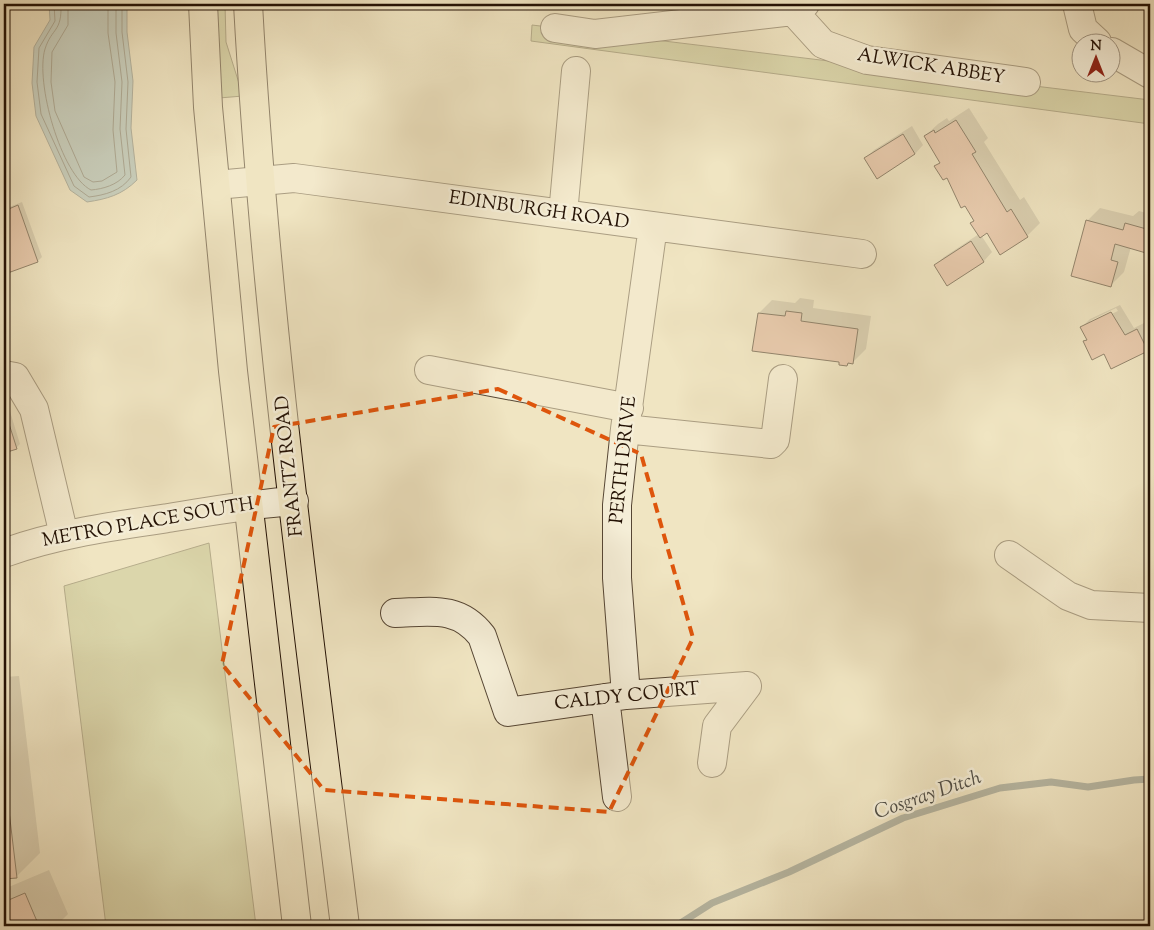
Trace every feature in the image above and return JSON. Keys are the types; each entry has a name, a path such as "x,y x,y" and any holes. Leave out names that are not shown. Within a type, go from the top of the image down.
{"main road":[{"path":"202,4 204,57 248,504 297,926"},
{"name":"FRANTZ ROAD","path":"248,4 261,182 294,501 345,926"}],"street":[{"path":"1077,4 1083,29 1086,32"},
{"path":"555,28 595,34 799,7"},
{"name":"ALWICK ABBEY","path":"799,7 823,44 867,60 1026,82"},
{"path":"1122,58 1150,74"},
{"path":"562,214 576,71"},
{"name":"EDINBURGH ROAD","path":"216,184 294,178 862,254"},
{"name":"PERTH DRIVE","path":"616,797 617,505 653,226"},
{"path":"429,370 627,418 771,444 775,440 783,379"},
{"path":"4,375 15,377 34,409 64,535"},
{"name":"METRO PLACE SOUTH","path":"4,553 64,535 248,504 294,501"},
{"path":"1009,555 1068,596 1091,605 1150,608"},
{"name":"CALDY COURT","path":"395,613 443,611 460,616 474,626 482,636 508,712 615,697 747,686 717,726 712,764"}],"highlighted area":[{"path":"498,389 641,454 693,638 609,812 324,790 222,664 274,427"}],"green space":[{"path":"213,4 225,4 226,42 243,96 219,98"},
{"path":"532,25 1150,100 1150,124 531,41"},
{"path":"209,543 256,926 106,926 64,586"}],"water":[{"path":"49,4 127,4 127,32 133,81 131,128 137,180 120,193 108,198 87,202 70,190 36,116 32,83 34,47 50,20"}],"building":[{"path":"956,120 976,152 972,154 1007,212 1011,209 1028,237 1000,255 987,233 980,238 970,223 974,221 965,206 961,208 947,178 943,180 934,166 940,163 924,136 934,130 935,133"},
{"path":"903,134 915,154 877,179 864,158"},
{"path":"18,205 38,262 5,274 4,211"},
{"path":"1086,220 1123,230 1125,223 1150,230 1146,253 1115,244 1111,260 1118,262 1111,287 1071,276"},
{"path":"971,241 984,262 947,286 934,265"},
{"path":"786,311 802,313 801,321 858,329 853,364 848,363 847,366 839,365 839,362 752,351 758,313 785,316"},
{"path":"1111,312 1125,335 1137,329 1148,351 1111,369 1104,354 1092,360 1083,341 1087,340 1080,327"},
{"path":"4,408 17,449 4,453"},
{"path":"4,769 17,878 4,879"},
{"path":"25,893 39,926 4,926 4,902"}],"waterway":[{"name":"Cosgray Ditch","path":"676,926 712,903 789,872 903,818 1000,788 1051,782 1088,787 1150,779"}]}
